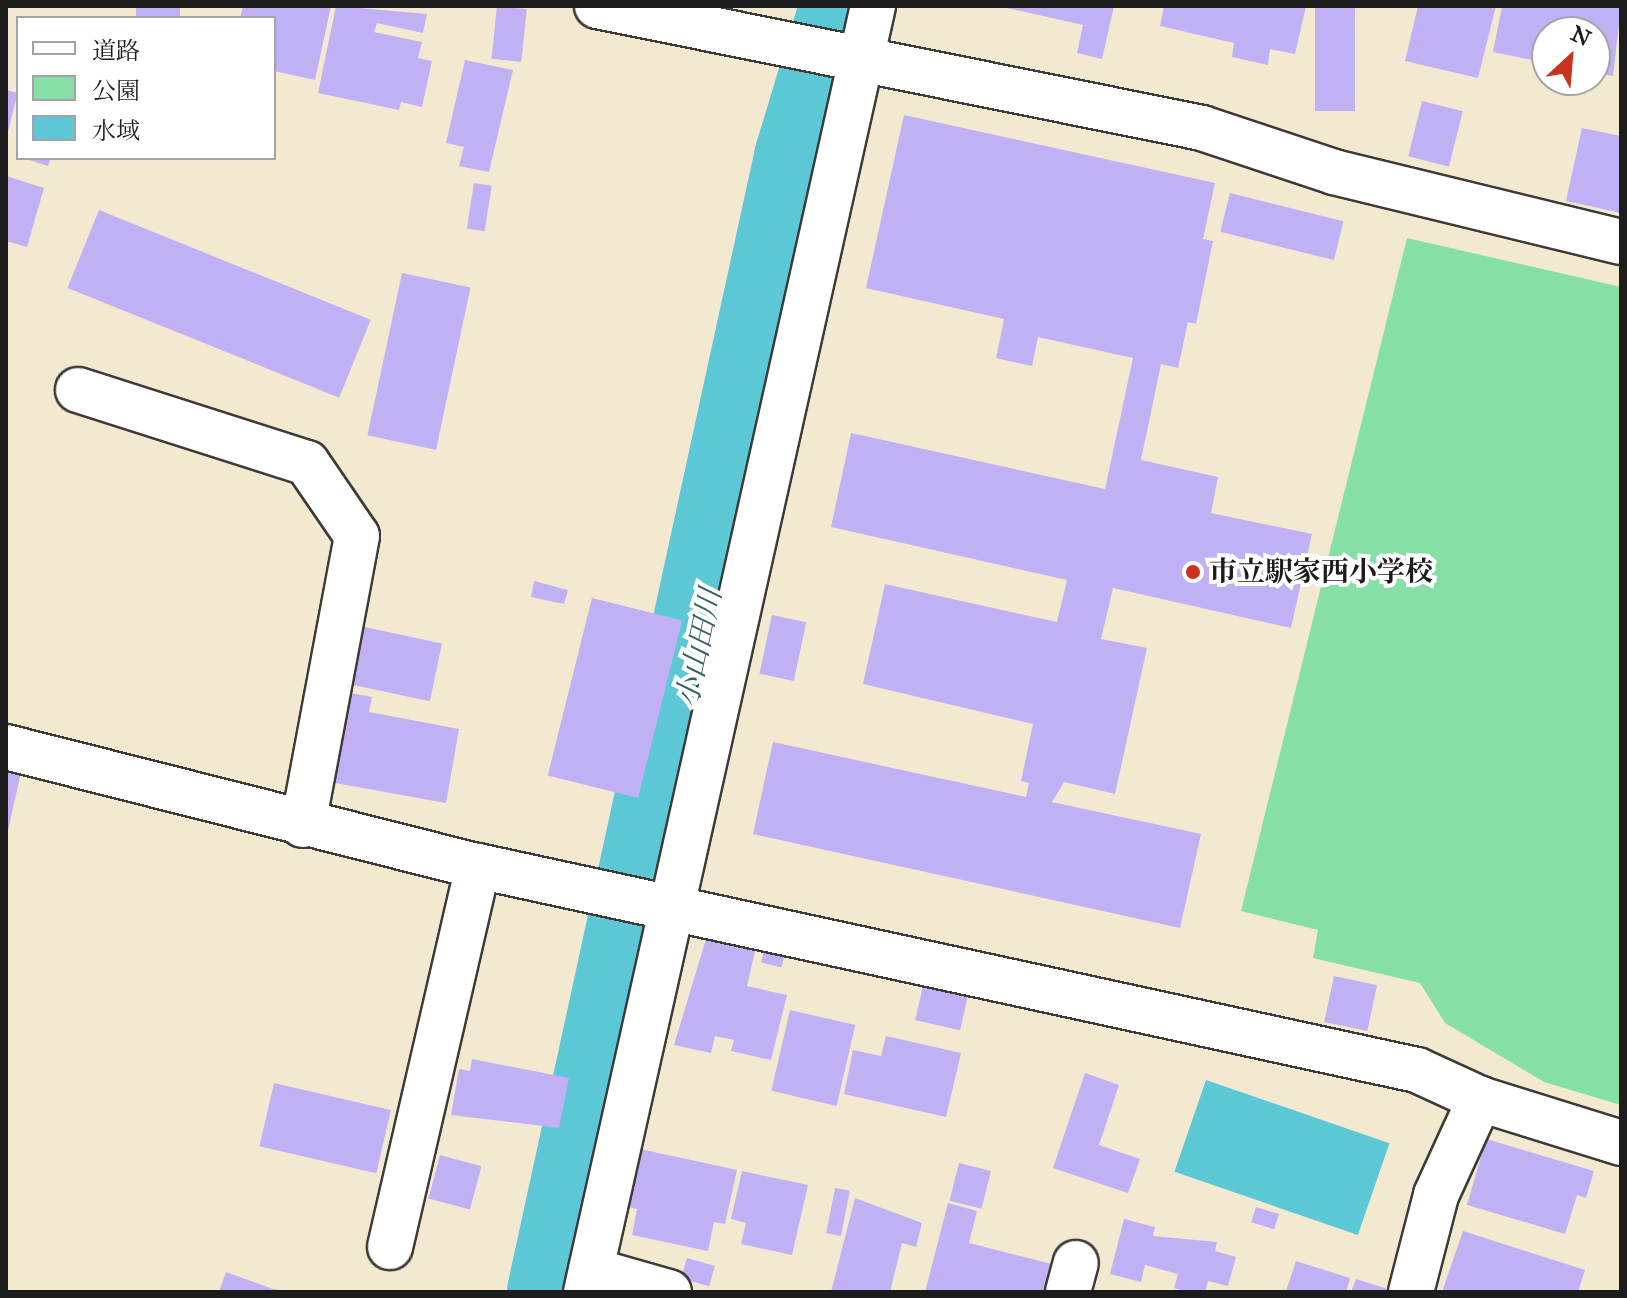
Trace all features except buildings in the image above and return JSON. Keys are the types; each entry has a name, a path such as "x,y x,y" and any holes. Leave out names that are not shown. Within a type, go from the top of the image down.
{"street":[{"path":"597,6 1202,128 1334,172 1621,242"},
{"path":"669,1292 588,1281 873,6"},
{"path":"78,390 307,463 357,536 303,825"},
{"path":"6,747 303,825 478,866 1417,1070 1480,1099 1621,1143"},
{"path":"390,1247 478,866"},
{"path":"1411,1292 1436,1195 1480,1099"}],"green space":[{"path":"1407,238 1621,287 1621,1105 1544,1082 1445,1023 1420,983 1313,958 1318,930 1241,911"}],"water":[{"path":"1206,1080 1389,1143 1358,1235 1174,1172"}],"waterway":[{"name":"小山田川","path":"555,1292 802,158 848,6"}],"place":[{"name":"市立駅家西小学校","path":"1193,572"}]}
